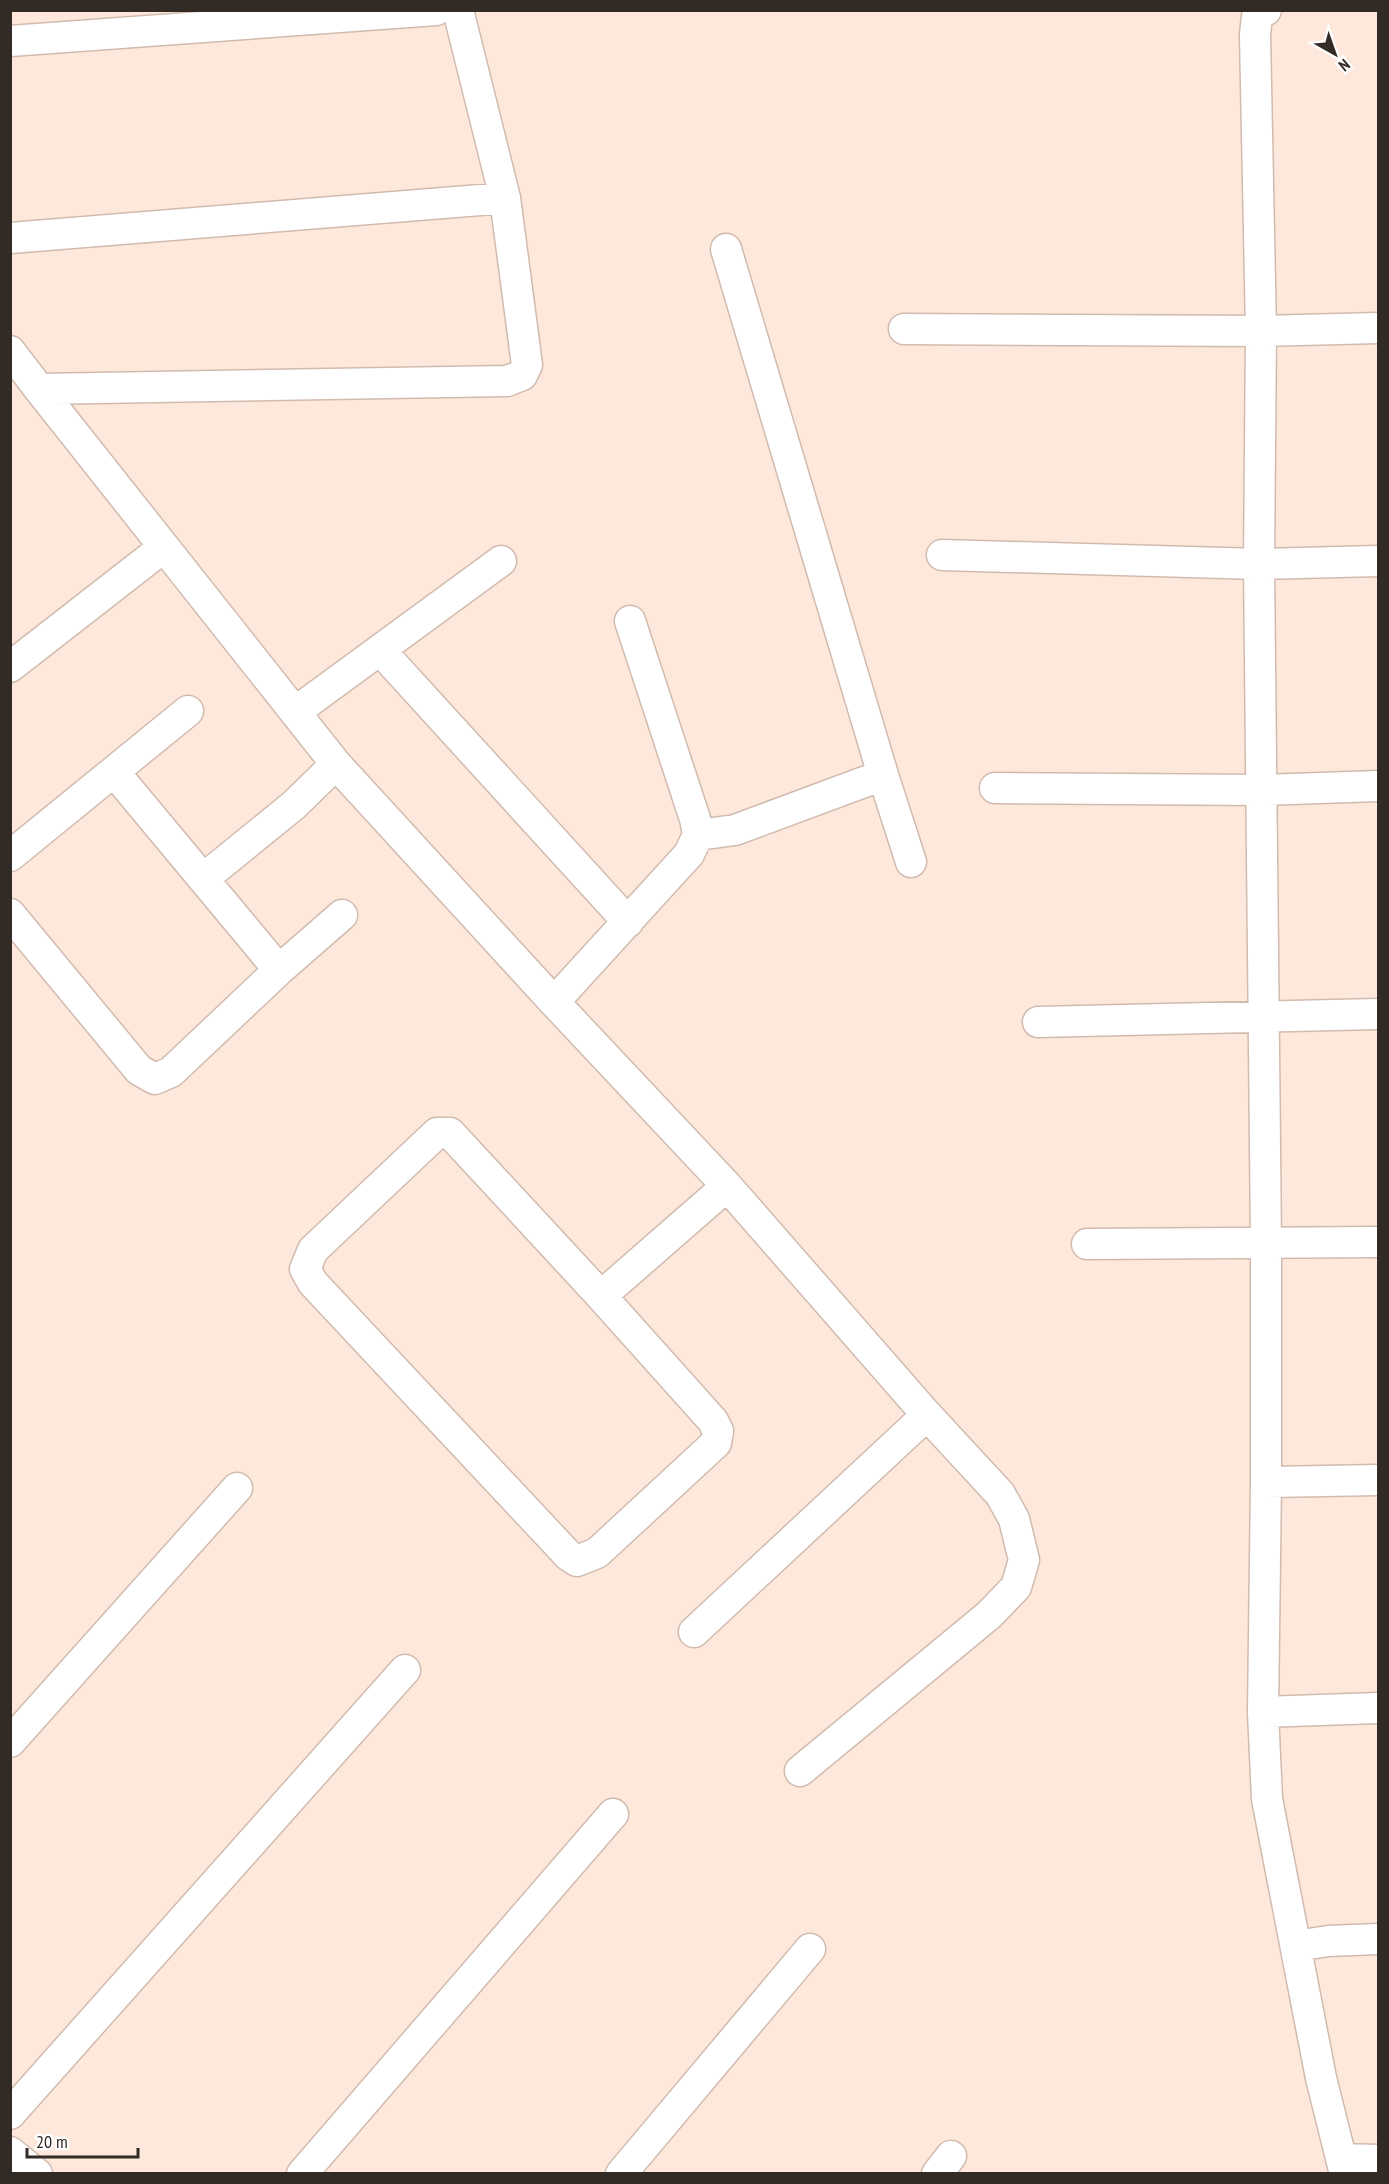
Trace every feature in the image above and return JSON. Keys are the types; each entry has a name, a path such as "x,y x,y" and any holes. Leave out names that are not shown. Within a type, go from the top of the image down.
{"street":[{"path":"10,41 436,10"},
{"path":"39,389 507,381 522,375 527,365 505,198 458,10"},
{"path":"1266,10 1257,16 1255,35 1261,331 1260,790 1266,1243 1263,1712 1267,1799 1321,2078 1343,2166 1378,2160"},
{"path":"10,238 505,198"},
{"path":"726,249 911,862"},
{"path":"904,329 1261,331 1378,328"},
{"path":"10,351 336,764 554,1002 727,1186 927,1415 1000,1494 1014,1519 1024,1560 1016,1587 989,1616 800,1771"},
{"path":"10,667 164,547"},
{"path":"942,555 1259,564 1378,561"},
{"path":"295,712 501,561"},
{"path":"554,1002 689,854 698,835 695,819 630,621"},
{"path":"380,650 628,922"},
{"path":"10,856 188,711"},
{"path":"203,879 294,805 336,764"},
{"path":"115,772 279,970"},
{"path":"698,835 735,830 883,775"},
{"path":"995,788 1260,790 1378,786"},
{"path":"10,914 139,1070 155,1079 171,1072 279,970 342,915"},
{"path":"1038,1022 1378,1014"},
{"path":"437,1133 450,1133 601,1296 713,1421 718,1431 716,1443 597,1553 577,1561 568,1556 313,1283 305,1269 313,1250 437,1133"},
{"path":"601,1296 727,1186"},
{"path":"1087,1244 1378,1242"},
{"path":"694,1632 927,1415"},
{"path":"1266,1482 1378,1480"},
{"path":"10,1742 237,1488"},
{"path":"10,2114 405,1670"},
{"path":"1263,1712 1378,1708"},
{"path":"302,2174 613,1814"},
{"path":"1296,1946 1328,1941 1378,1939"},
{"path":"621,2174 810,1949"},
{"path":"10,2152 37,2174"}]}
